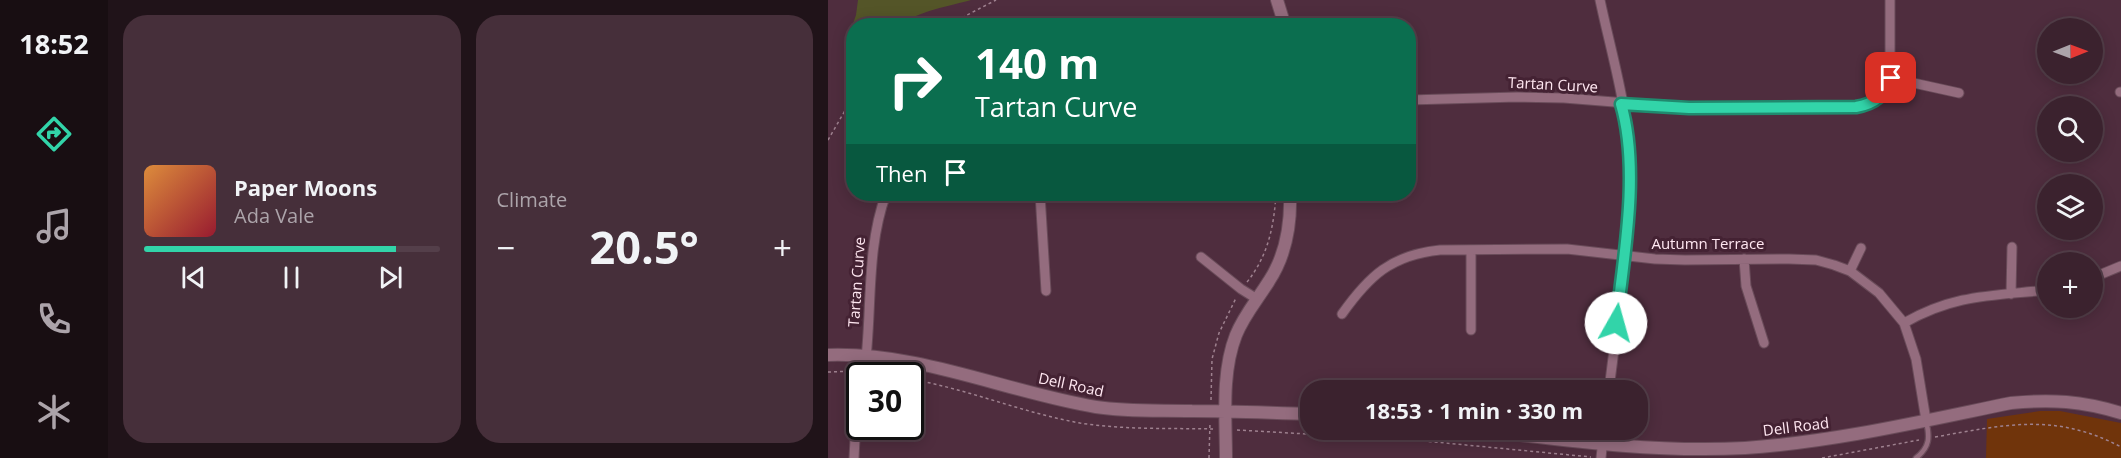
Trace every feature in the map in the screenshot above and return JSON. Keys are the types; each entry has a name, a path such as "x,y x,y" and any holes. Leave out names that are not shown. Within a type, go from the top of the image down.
{"street":[{"path":"1277,0 1283,18"},
{"path":"1600,0 1621,104 1626,118 1629,157 1629,195 1624,257 1610,380"},
{"path":"1890,0 1891,78 1959,93"},
{"name":"Tartan Curve","path":"1416,100 1518,97 1563,98 1689,108 1856,107 1867,105 1877,99 1886,91 1891,78"},
{"name":"Tartan Curve","path":"865,362 876,233 883,201"},
{"path":"1040,201 1046,291"},
{"path":"1226,458 1229,360 1235,336 1281,259 1287,238 1290,201"},
{"path":"2011,294 2013,247"},
{"path":"1850,271 1862,248"},
{"name":"Autumn Terrace","path":"1342,314 1366,282 1382,268 1420,252 1567,249 1624,257 1685,260 1816,260 1850,271 1879,293 1904,323 1916,358 1926,420"},
{"path":"1471,250 1471,330"},
{"path":"1201,257 1241,289 1257,298"},
{"path":"1744,259 1746,286 1764,343"},
{"path":"2103,273 2121,266"},
{"path":"1904,323 1923,312 1973,297 2037,291"},
{"name":"Dell Road","path":"828,355 866,356 933,366 1098,407 1300,414"},
{"name":"Dell Road","path":"1568,440 1658,449 1792,444 2037,400 2064,400 2121,413"},
{"path":"854,458 855,440"},
{"path":"1599,458 1603,440"},
{"path":"1792,444 1793,458"}],"lane":[{"path":"1917,458 1930,438 1926,420"}],"path":[{"path":"961,18 996,0"},
{"path":"828,140 846,109"},
{"path":"924,382 1080,423 1114,428 1226,430 1414,440 1599,458"},
{"path":"1822,458 2005,425 2034,423 2066,427 2102,437 2121,447"}],"shaded area":[{"path":"858,0 971,0 912,18 855,18"},
{"path":"2040,411 2060,411 2121,423 2121,458 1986,458 1987,419"}],"route":[{"path":"1616,323 1629,195 1626,118 1621,104 1689,108 1856,107 1867,105 1877,99 1886,91 1891,78"}]}
